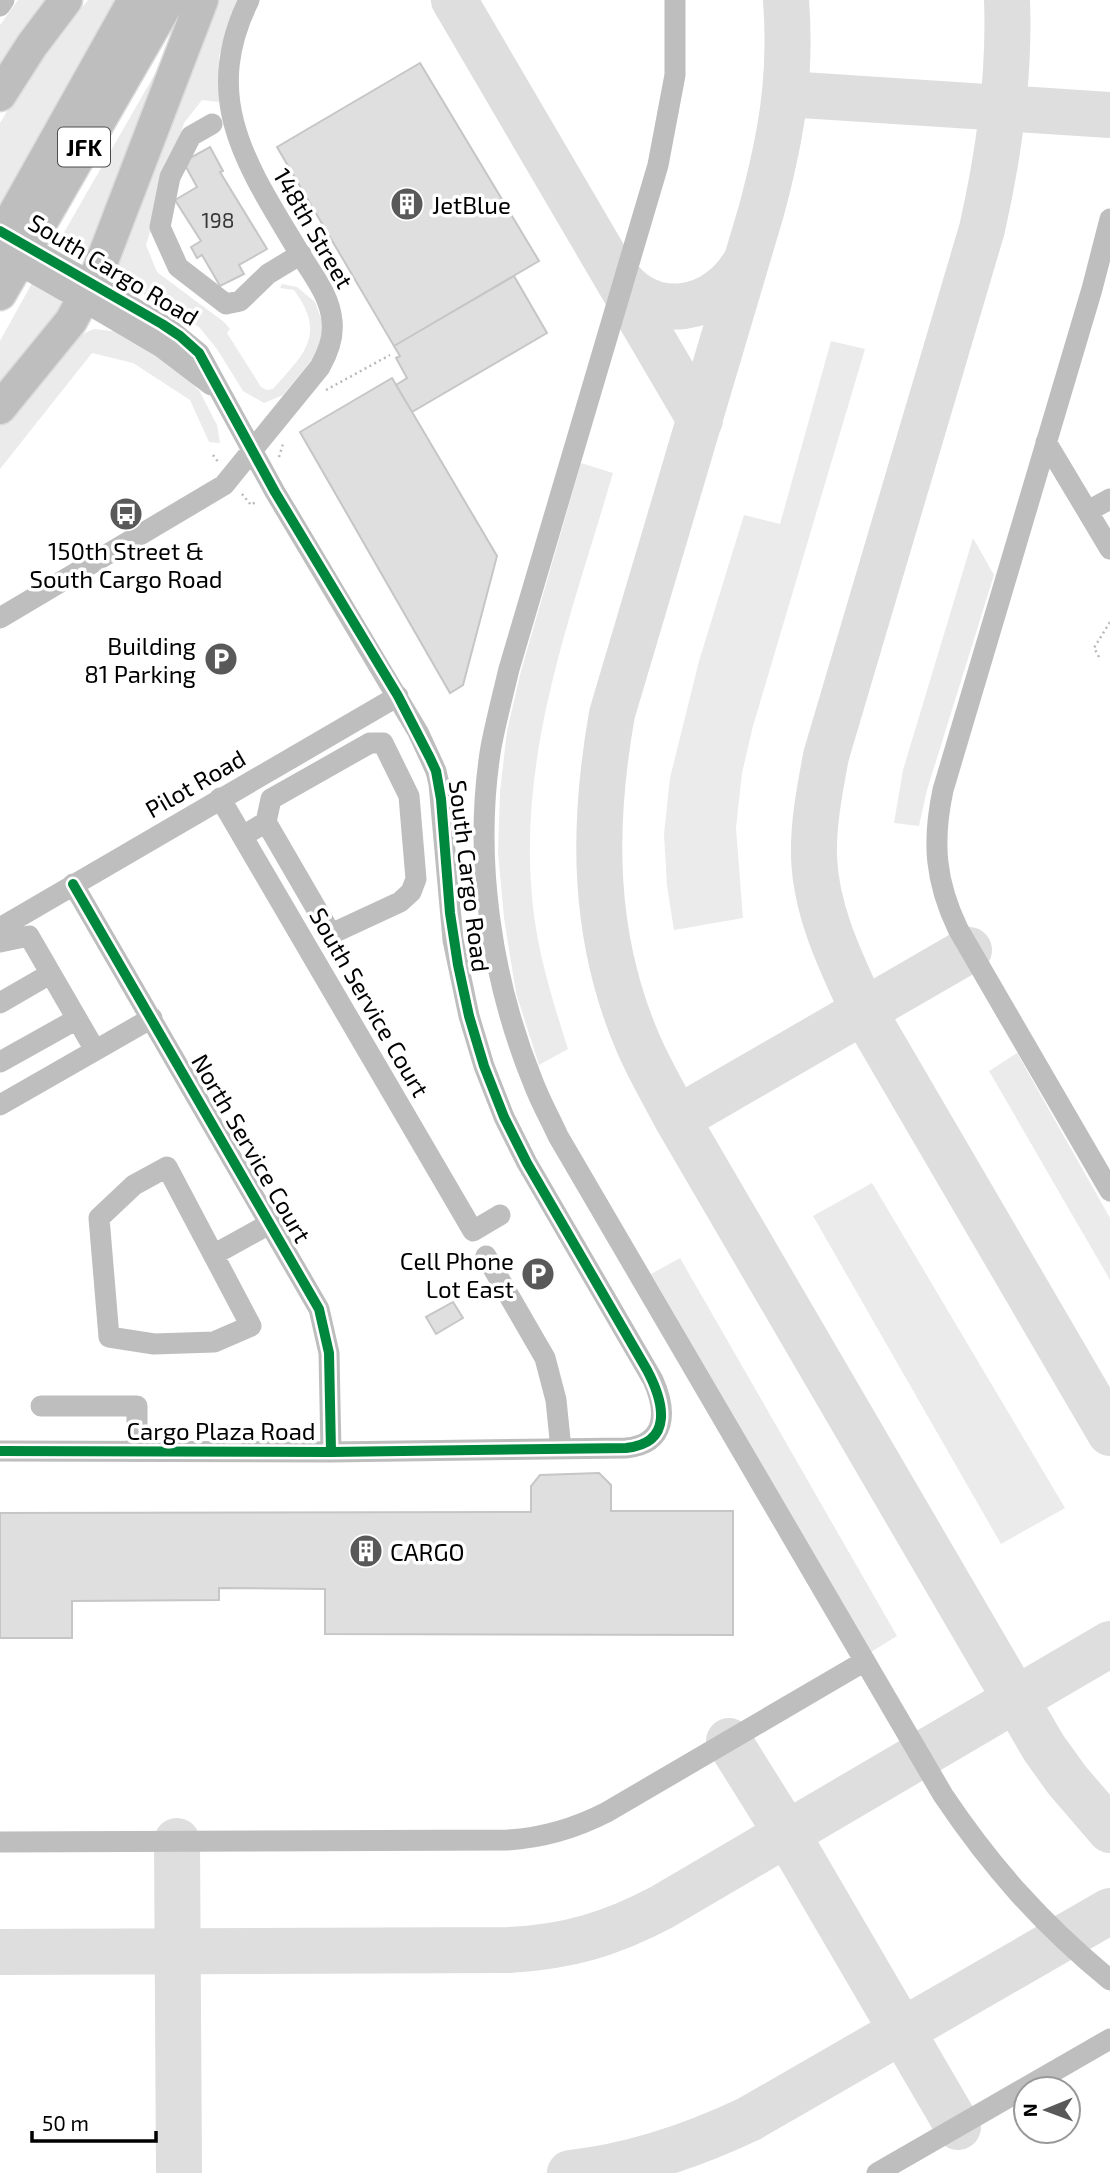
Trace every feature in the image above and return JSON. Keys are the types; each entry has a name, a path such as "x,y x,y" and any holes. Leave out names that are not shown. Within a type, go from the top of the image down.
{"highway":[{"path":"0,95 32,45 66,0"},
{"name":"JFK","path":"0,239 134,0"},
{"name":"JFK","path":"0,294 169,0"},
{"path":"0,408 63,332 79,287 105,254 201,0"}],"street":[{"path":"0,6 4,0"},
{"name":"148th Street","path":"0,618 224,485 320,367 330,348 333,328 331,310 246,160 231,114 228,84 231,53 238,25 249,0"},
{"path":"675,0 675,75 658,166 509,668 491,748 484,824 486,882 495,947 514,1028 533,1083 558,1136 943,1795 985,1856 1033,1911 1110,1980"},
{"path":"212,124 191,136 170,177 160,227 178,267 226,304 240,302 268,274 300,254"},
{"path":"1110,219 1092,289 943,790 936,837 944,894 958,929 1110,1191"},
{"name":"South Cargo Road","path":"0,231 79,287"},
{"name":"South Cargo Road","path":"0,254 79,287 180,336 203,360 275,492 398,696 436,771 441,799 453,940 469,1016 484,1066 504,1117 527,1163 657,1391 662,1419 650,1440"},
{"path":"1046,442 1110,549"},
{"path":"1088,511 1110,499"},
{"name":"Pilot Road","path":"0,928 398,696"},
{"path":"243,836 266,822 271,799 370,743 383,743 409,796 416,879 411,892 400,902 331,934 266,822"},
{"name":"South Service Court","path":"220,798 473,1231 500,1214"},
{"name":"North Service Court","path":"73,884 314,1298 323,1319 329,1353 331,1451"},
{"path":"0,942 29,936 95,1050"},
{"path":"0,1003 50,974"},
{"path":"0,1104 152,1018"},
{"path":"0,1062 77,1019"},
{"path":"167,1167 215,1254 251,1326 214,1342 154,1344 109,1337 99,1218 134,1185 167,1167"},
{"path":"215,1254 271,1223"},
{"path":"486,1256 545,1358 556,1400 561,1449"},
{"path":"41,1406 137,1406 137,1451"},
{"name":"Cargo Plaza Road","path":"0,1451 625,1448 643,1445 650,1440"},
{"path":"0,1842 507,1840 549,1835 587,1823 607,1812 864,1661"},
{"path":"877,2173 1110,2039"}],"path":[{"path":"326,390 390,355"},
{"path":"279,457 286,433"},
{"path":"213,455 251,505 275,492"},
{"path":"1099,657 1094,648 1110,622"}],"shaded area":[{"path":"18,0 56,0 0,77 0,25"},
{"path":"88,0 117,0 0,207 0,123 37,62"},
{"path":"211,0 237,0 219,56 219,102 202,100 184,123 146,245 157,272 230,329 227,333 261,387 267,390 273,389 294,365 308,343 310,332 304,306 294,290 280,288 282,284 297,287 315,302 323,324 318,352 283,395 264,403 243,391 217,349 199,327 130,286 118,264"},
{"path":"176,37 93,264 58,243"},
{"path":"32,283 69,303 0,396 0,341"},
{"path":"94,329 120,332 182,372 200,392 217,425 220,443 209,442 190,400 133,363 92,353 0,469 0,425 71,339"},
{"path":"831,341 865,349 753,726 742,773 736,828 743,918 674,930 667,886 664,834 670,778 699,661 744,515 780,524"},
{"path":"581,463 613,473 550,690 532,801 530,857 534,915 544,966 568,1049 539,1065 516,993 504,918 498,852 500,792 507,731 521,671"},
{"path":"973,538 994,575 927,790 919,826 894,823 903,770"},
{"path":"1017,1053 1110,1218 1110,1280 989,1071"},
{"path":"872,1183 1065,1508 1001,1544 813,1216"},
{"path":"680,1258 897,1636 871,1652 651,1274"}],"building":[{"name":"JetBlue","path":"420,63 539,261 394,346 277,147"},
{"path":"210,147 223,171 220,172 267,249 239,265 244,274 220,286 202,255 197,258 191,247 201,241 175,200 197,187 186,167 190,158"},
{"path":"514,276 547,333 412,412 396,385 407,378 396,358 400,356 394,346"},
{"path":"392,378 497,556 463,685 450,693 300,432"},
{"path":"453,1302 463,1318 436,1334 426,1317"},
{"name":"CARGO","path":"599,1473 611,1485 611,1511 733,1511 733,1635 325,1634 325,1589 219,1588 219,1600 72,1601 72,1638 0,1638 0,1513 531,1512 531,1486 540,1475"}],"taxiway":[{"path":"454,0 700,420"},
{"path":"786,0 786,81 768,185 612,714 605,756 599,840 604,922 623,1003 642,1053 677,1119 1044,1748 1067,1780 1110,1830"},
{"path":"1007,0 1007,58 1002,116 982,229 826,756 819,793 814,857 819,897 825,917 838,955 863,1010 1110,1433"},
{"path":"786,94 1110,115"},
{"path":"616,275 631,291 648,301 666,306 684,306 719,292 734,278 746,261"},
{"path":"677,1119 969,950"},
{"path":"0,1952 509,1950 551,1946 588,1938 625,1925 662,1907 1110,1644"},
{"path":"729,1741 787,1834 958,2127"},
{"path":"177,1841 179,2173"},
{"path":"570,2173 662,2154 749,2119 1110,1911"}],"cycle path":[{"path":"0,231 162,324 199,353 275,492 398,696 436,771 458,965 484,1066 504,1117 527,1163 647,1370 658,1395 661,1419 652,1438 641,1445 626,1448 331,1452 0,1451"},
{"path":"73,884 319,1309 329,1353 331,1452"}],"place":[{"name":"JetBlue","path":"407,204"},
{"name":"150th Street & South Cargo Road","path":"126,514"},
{"name":"Building 81 Parking","path":"221,659"},
{"name":"Cell Phone Lot East","path":"538,1274"},
{"name":"CARGO","path":"366,1551"}]}
